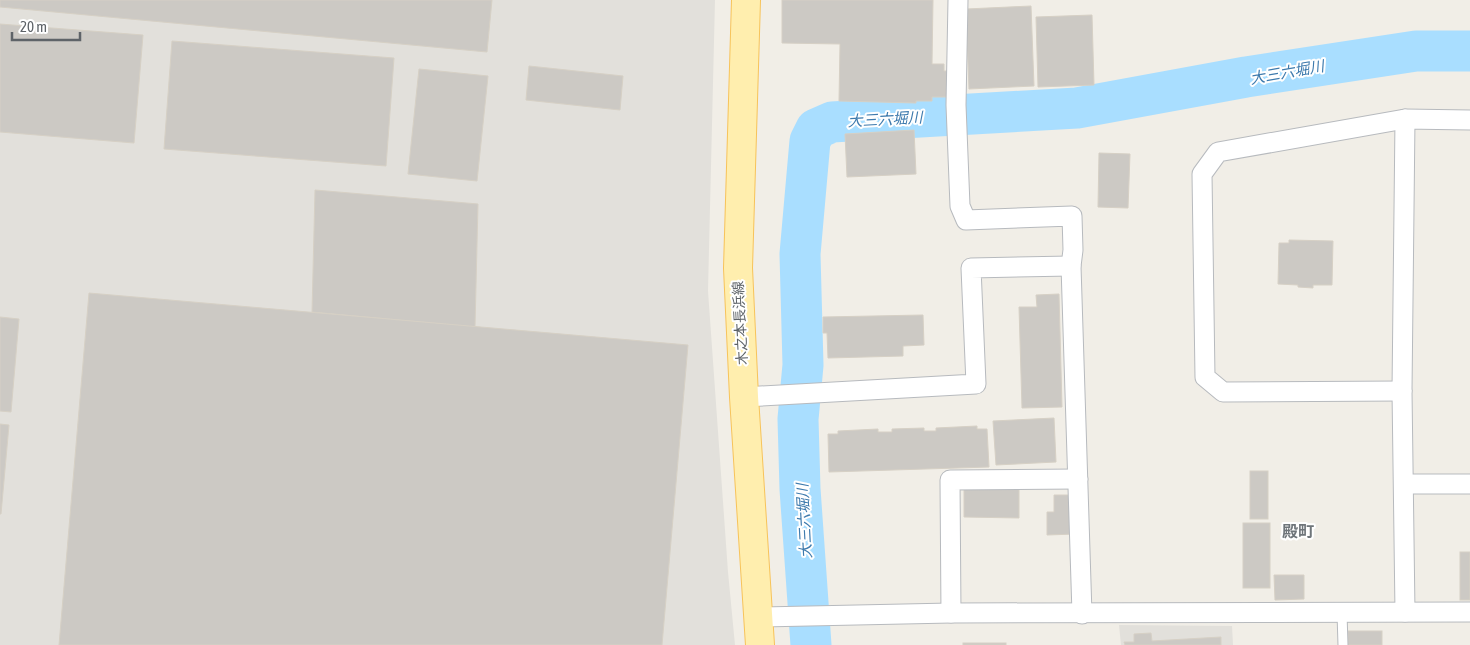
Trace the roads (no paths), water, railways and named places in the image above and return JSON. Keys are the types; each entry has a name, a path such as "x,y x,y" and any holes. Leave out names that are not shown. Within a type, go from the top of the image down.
{"main road":[{"name":"木之本長浜線","path":"746,0 738,268 744,397 760,645"}],"street":[{"path":"958,0 956,105 960,206 966,220 1072,216 1073,250 1071,266 1082,614"},
{"path":"1405,612 1402,391 1406,119"},
{"path":"1402,391 1223,392 1205,377 1202,174 1218,152 1406,119 1470,120"},
{"path":"744,397 976,384 971,268 1071,266"},
{"path":"951,613 950,480 1078,479"},
{"path":"1404,484 1470,484"},
{"path":"757,617 951,613 1470,612"}],"lane":[{"path":"1342,613 1343,645"}],"waterway":[{"name":"大三六堀川","path":"811,645 800,489 798,419 803,365 800,254 810,141 816,129 832,122 1077,108 1246,77 1416,51 1470,51"}],"district":[{"name":"殿町","path":"1298,531"}]}
